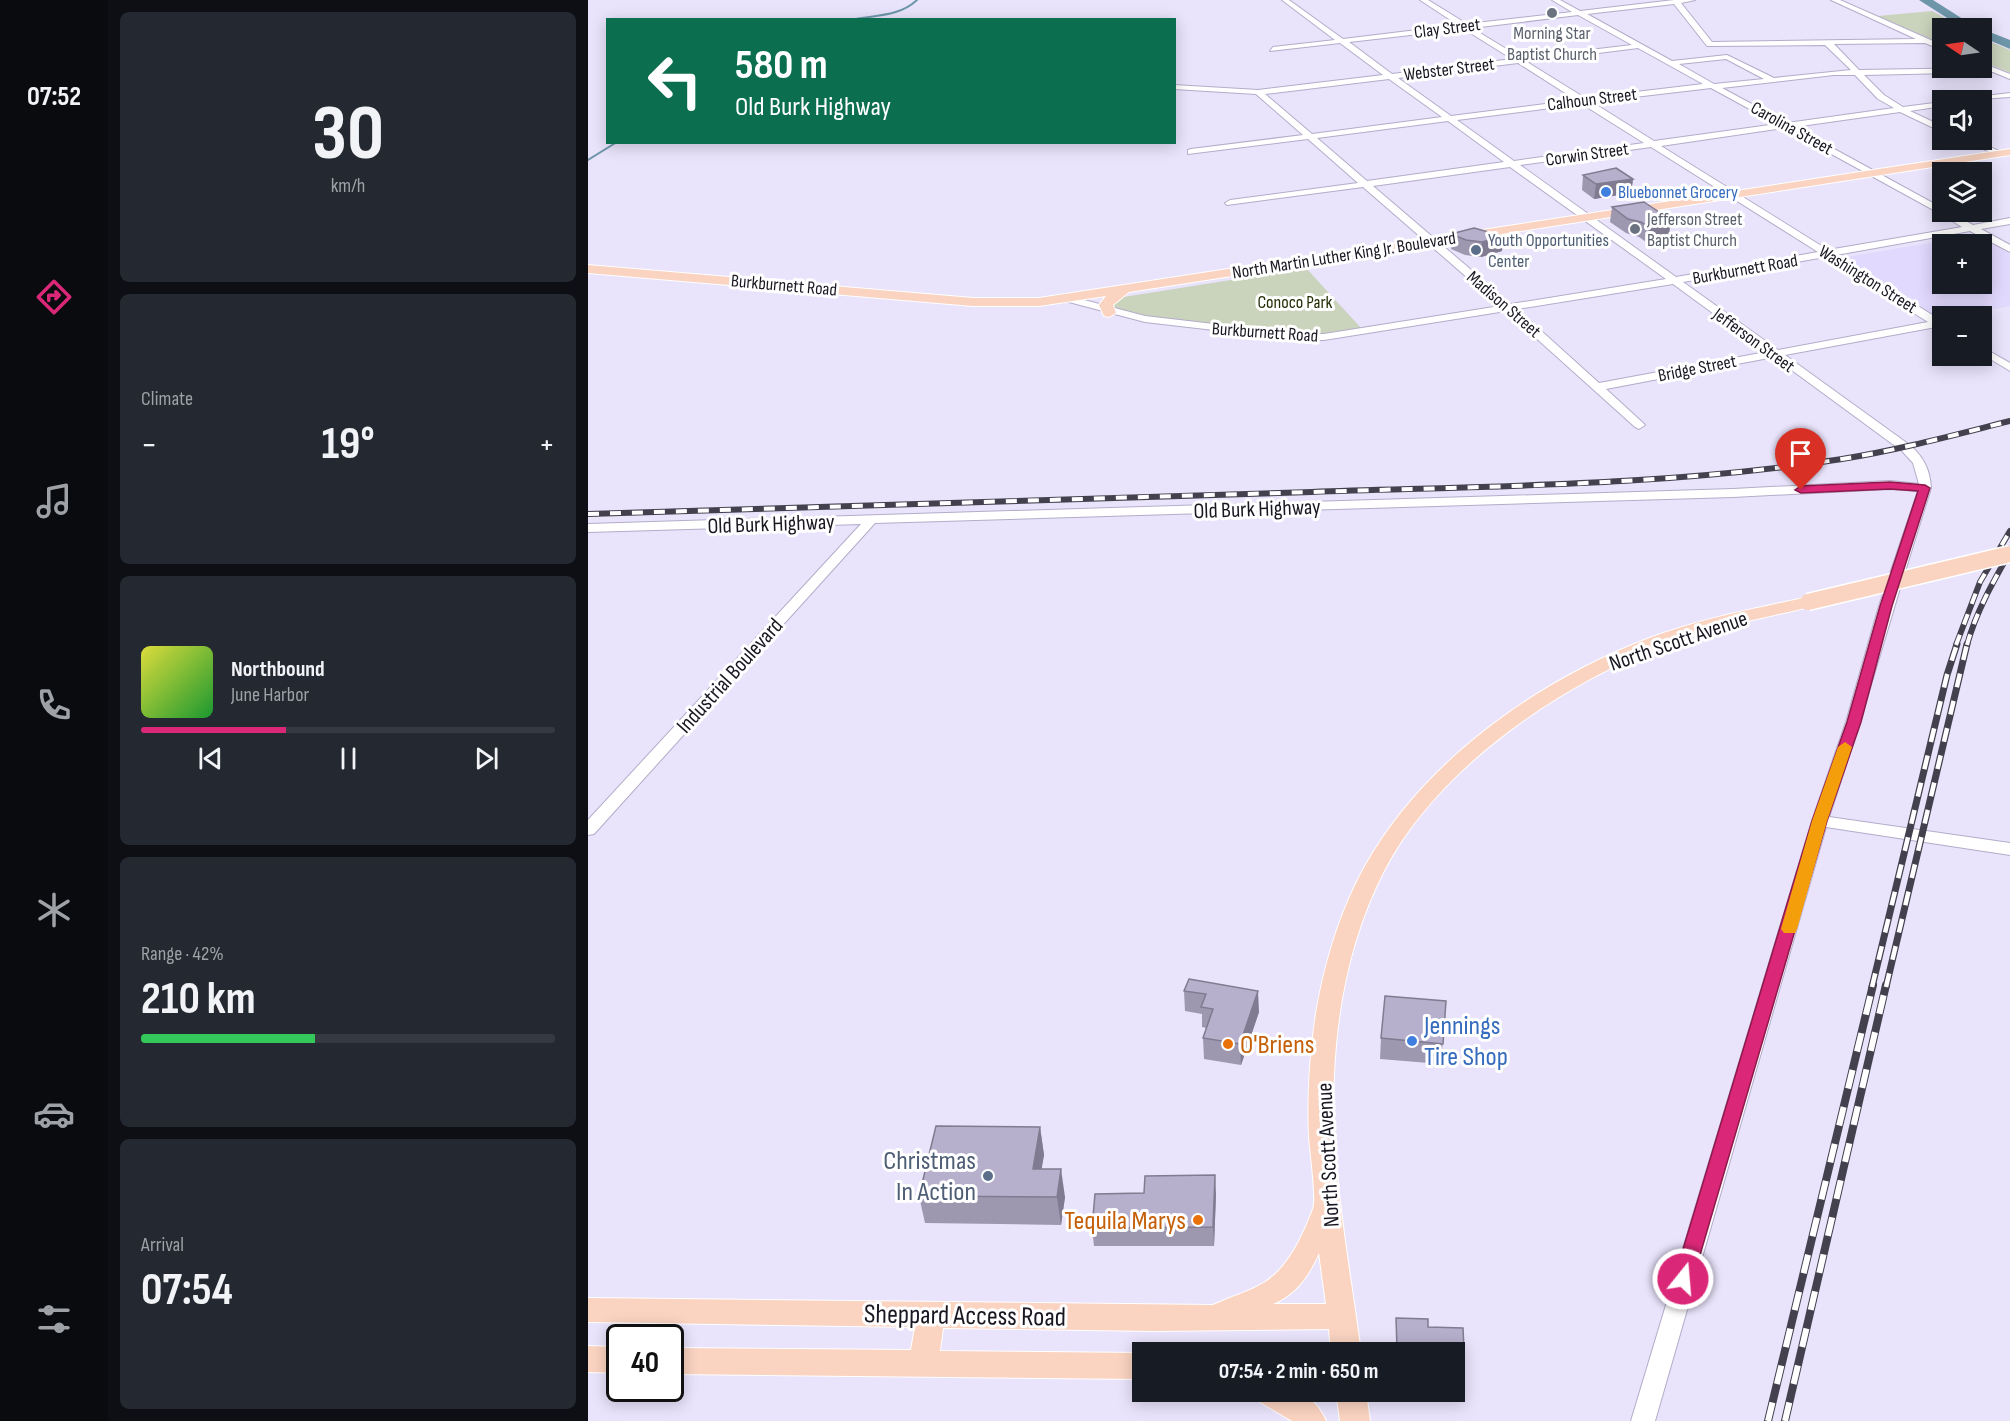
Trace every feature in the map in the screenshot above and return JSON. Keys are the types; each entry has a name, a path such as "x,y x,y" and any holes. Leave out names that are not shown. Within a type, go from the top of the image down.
{"main road":[{"name":"North Martin Luther King Jr. Boulevard","path":"1069,299 1734,194 2007,154"},
{"name":"Burkburnett Road","path":"588,269 974,302 1014,304 1069,299"},
{"path":"1109,313 1106,304 1124,290"},
{"name":"North Scott Avenue","path":"1345,1342 1328,1205 1321,1102 1326,1040 1336,975 1362,895 1376,867 1406,824 1467,757 1522,712 1555,691 1638,649 1701,628 2010,554"},
{"path":"1211,1318 1276,1290 1299,1268 1328,1205"},
{"name":"Sheppard Access Road","path":"588,1310 1211,1318 1341,1316"},
{"path":"924,1364 931,1315"},
{"path":"588,1359 606,1360"},
{"name":"Sheppard Access Road","path":"684,1361 1132,1366"},
{"path":"1288,1402 1300,1408 1311,1421"},
{"path":"1352,1402 1354,1421"}],"street":[{"name":"Jefferson Street","path":"1285,0 1303,8 1341,40 1390,76 1913,454 1923,468 1925,488"},
{"name":"Washington Street","path":"1423,0 1932,320"},
{"name":"Carolina Street","path":"1555,0 1932,205"},
{"name":"Clay Street","path":"1273,49 1690,0"},
{"path":"1834,0 1932,44"},
{"path":"1676,2 1710,44 1926,41"},
{"path":"1827,42 1881,97 1932,124"},
{"name":"Webster Street","path":"1176,87 1258,92 1640,46"},
{"path":"1670,63 1727,57 1772,81"},
{"path":"1994,70 2010,77"},
{"name":"Calhoun Street","path":"1191,152 1582,100 1772,81 1819,74 1994,70"},
{"name":"Madison Street","path":"1258,92 1507,306 1639,425"},
{"path":"1992,97 2010,95"},
{"name":"Corwin Street","path":"1230,203 1932,106"},
{"path":"1992,149 2007,154"},
{"name":"Burkburnett Road","path":"1069,299 1109,313 1141,320 1308,338 1672,281 2010,221"},
{"name":"Carolina Street","path":"1962,222 2010,249"},
{"name":"Bridge Street","path":"1598,387 1932,326"},
{"path":"1992,356 2010,368"},
{"name":"Old Burk Highway","path":"588,528 1733,493 1890,485 1925,488"},
{"path":"1643,1421 1820,821 1854,722 1886,606 1925,488"},
{"name":"Industrial Boulevard","path":"588,831 871,520"},
{"path":"1820,821 2010,849"}],"shaded area":[{"path":"1932,242 1932,294 1992,294 1992,244 2010,254 2010,306 1992,309 1992,306 1932,306 1932,315 1841,258"}],"green space":[{"path":"1932,11 1945,18 1932,18 1932,40 1878,16"},
{"path":"1992,42 2010,50 2010,73 1992,65"},
{"name":"Conoco Park","path":"1306,268 1361,328 1312,335 1131,316 1113,310 1112,301 1117,298"}],"building":[{"path":"1616,168 1633,179 1596,184 1583,175"},
{"path":"1644,202 1671,220 1648,227 1641,222 1628,219 1612,207"},
{"path":"1474,228 1503,236 1482,242 1466,240 1451,234"},
{"path":"1189,979 1258,991 1240,1044 1203,1038 1213,1009 1201,1007 1206,994 1184,991"},
{"path":"1385,996 1446,1001 1443,1044 1381,1038"},
{"path":"936,1126 1040,1127 1033,1169 1061,1169 1057,1197 919,1196"},
{"path":"1215,1175 1213,1227 1092,1228 1095,1194 1144,1193 1145,1176"},
{"path":"1396,1318 1428,1319 1428,1327 1463,1328 1464,1342 1397,1342"}],"waterway":[{"path":"865,18 902,10 917,0"},
{"path":"1925,0 1955,18"},
{"path":"1992,37 2010,45"},
{"path":"588,160 614,144"}],"railway":[{"path":"588,514 1644,480 1710,475 1842,459 1905,447 2010,421"},
{"path":"1956,645 1980,582 2010,531"},
{"path":"1967,645 1980,609 2010,552"},
{"path":"1872,987 1947,675 1957,644"},
{"path":"1886,987 1967,644"},
{"path":"1768,1421 1873,985"},
{"path":"1785,1421 1886,985"}],"slow traffic":[{"path":"1789,929 1820,821 1845,747"}],"place":[{"name":"Morning Star Baptist Church","path":"1552,13"},
{"name":"Bluebonnet Grocery","path":"1606,192"},
{"name":"Jefferson Street Baptist Church","path":"1635,229"},
{"name":"Youth Opportunities Center","path":"1476,250"},
{"name":"Jennings Tire Shop","path":"1412,1041"},
{"name":"O'Briens","path":"1228,1044"},
{"name":"Christmas In Action","path":"988,1176"},
{"name":"Tequila Marys","path":"1198,1220"}],"route":[{"path":"1683,1279 1820,821 1854,722 1886,606 1925,488 1890,485 1801,490"}]}
